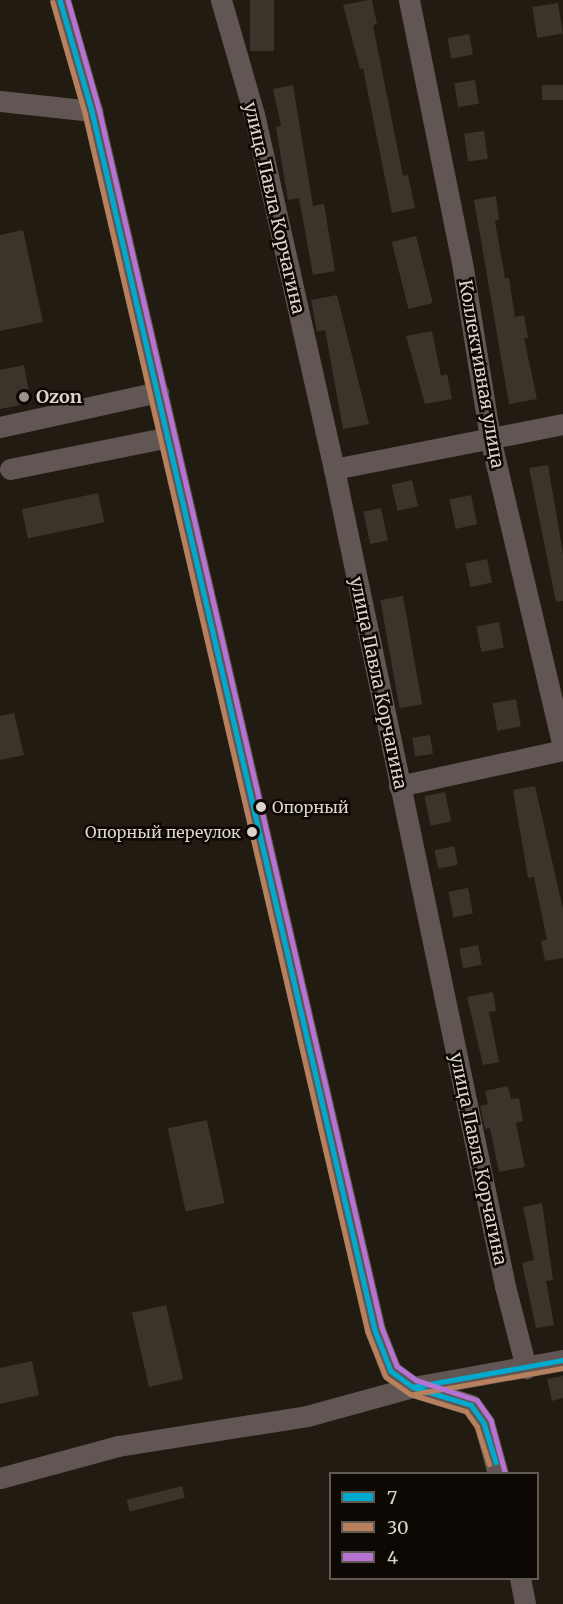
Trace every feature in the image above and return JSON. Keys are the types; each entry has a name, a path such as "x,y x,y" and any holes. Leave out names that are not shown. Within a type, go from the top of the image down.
{"street":[{"path":"60,0 92,111 375,1330 391,1371 413,1387 471,1405 484,1423 497,1468"},
{"name":"улица Павла Корчагина","path":"221,0 254,114 334,470 505,1286 526,1368"},
{"name":"Коллективная улица","path":"409,0 463,269 490,438 563,748"},
{"path":"0,101 92,111"},
{"path":"0,427 158,392"},
{"path":"334,470 563,424"},
{"path":"10,469 168,437"},
{"path":"399,786 563,748"},
{"path":"0,1478 118,1446 307,1416 413,1387 563,1360"},
{"path":"520,1580 525,1604"}],"building":[{"path":"250,0 274,0 274,51 250,51"},
{"path":"372,0 377,24 373,25 403,176 408,175 415,208 392,213 363,68 360,69 343,5"},
{"path":"558,3 563,34 537,38 532,7"},
{"path":"469,34 473,55 451,59 447,38"},
{"path":"475,80 479,104 458,107 454,83"},
{"path":"293,85 313,206 324,204 335,271 313,275 299,198 288,200 276,127 281,126 273,89"},
{"path":"542,85 563,85 563,100 542,100"},
{"path":"484,131 488,159 468,162 464,134"},
{"path":"496,196 499,220 495,221 505,278 509,278 515,317 524,315 528,338 524,338 537,399 509,404 474,200"},
{"path":"23,230 43,322 0,331 0,235"},
{"path":"416,236 433,303 408,309 392,242"},
{"path":"337,295 369,424 343,429 325,330 317,332 311,300"},
{"path":"432,331 441,376 447,374 452,399 425,404 406,336"},
{"path":"24,365 31,403 0,409 0,370"},
{"path":"548,465 563,554 563,601 556,602 529,468"},
{"path":"412,480 418,506 398,511 392,485"},
{"path":"98,493 104,522 28,539 22,509"},
{"path":"471,495 477,524 456,529 449,500"},
{"path":"381,508 388,540 370,544 363,512"},
{"path":"487,559 492,582 470,587 465,564"},
{"path":"403,596 422,704 399,708 380,600"},
{"path":"499,622 504,648 481,652 476,626"},
{"path":"516,699 521,727 497,731 492,703"},
{"path":"14,713 24,755 0,760 0,716"},
{"path":"430,735 433,754 415,757 412,738"},
{"path":"535,786 563,909 563,958 545,961 541,941 547,940 534,877 528,878 513,790"},
{"path":"445,792 451,821 431,826 424,796"},
{"path":"454,846 458,865 438,869 434,850"},
{"path":"468,888 473,914 453,917 448,892"},
{"path":"478,945 482,965 463,968 459,949"},
{"path":"493,992 496,1011 489,1012 499,1062 483,1065 467,997"},
{"path":"508,1086 511,1099 519,1098 523,1121 516,1123 525,1167 499,1172 490,1128 485,1129 480,1106 488,1104 485,1091"},
{"path":"207,1120 225,1203 186,1211 168,1128"},
{"path":"542,1203 553,1280 546,1281 554,1325 536,1328 522,1263 534,1260 523,1207"},
{"path":"166,1305 183,1379 149,1387 132,1313"},
{"path":"32,1361 39,1395 0,1404 0,1368"},
{"path":"563,1376 563,1398 552,1401 547,1379"},
{"path":"182,1486 185,1498 130,1511 127,1500"}],"transit line":[{"name":"7","path":"60,0 92,111 375,1330 391,1371 413,1387 471,1405 484,1423 496,1462"},
{"name":"4","path":"68,0 99,109 382,1328 397,1366 416,1380 477,1400 491,1420 505,1472"},
{"name":"30","path":"53,2 85,113 368,1332 386,1377 410,1394 466,1411 477,1426 489,1464"},
{"name":"7","path":"413,1387 563,1360"},
{"name":"30","path":"414,1394 563,1368"}],"place":[{"name":"Ozon","path":"24,397"},
{"name":"Опорный","path":"261,807"},
{"name":"Опорный переулок","path":"252,832"}]}
